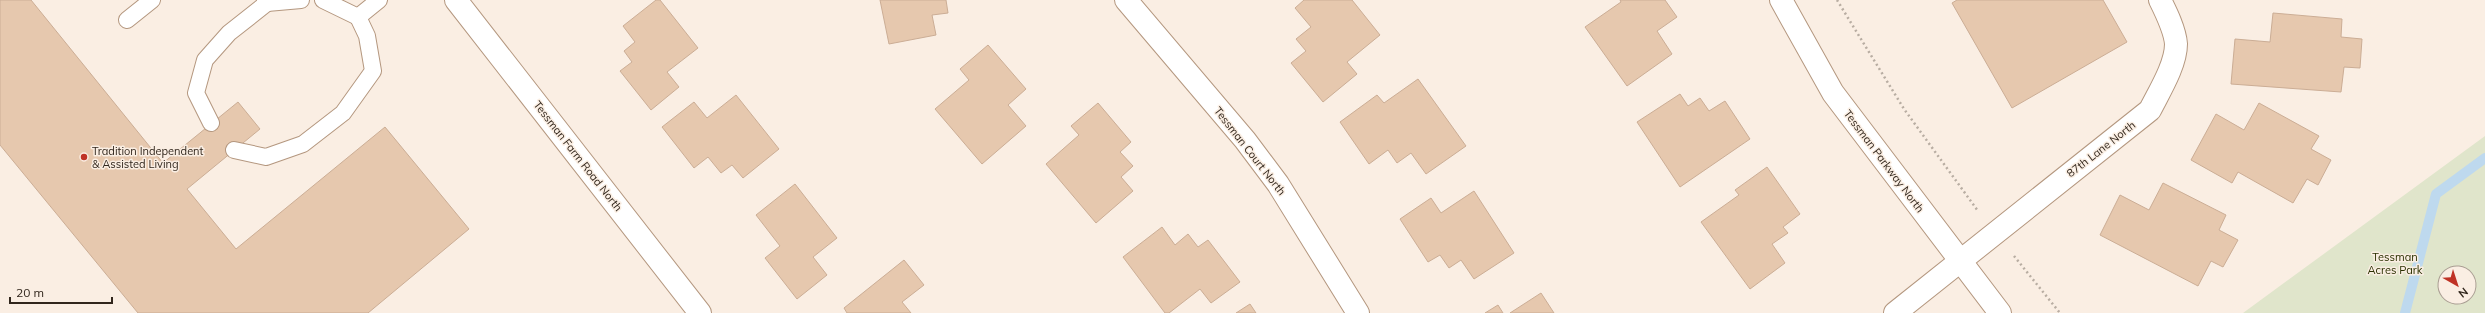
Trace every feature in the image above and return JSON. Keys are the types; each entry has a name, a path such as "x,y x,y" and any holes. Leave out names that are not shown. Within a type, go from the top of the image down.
{"street":[{"name":"Tessman Farm Road North","path":"456,0 700,313"},
{"name":"Tessman Court North","path":"1126,0 1245,140 1278,184 1358,313"},
{"name":"Tessman Parkway North","path":"1781,0 1833,93 1959,262 2000,313"},
{"name":"87th Lane North","path":"1895,313 2150,110 2168,76 2176,44 2167,15 2160,0"}],"lane":[{"path":"128,20 152,0"},
{"path":"212,123 196,93 205,60 229,34 266,1 301,0"},
{"path":"234,150 266,157 303,144 343,113 373,71 367,36 358,17 323,0"},
{"path":"358,17 379,0"}],"path":[{"path":"1837,0 1904,109 1981,214"},
{"path":"2014,255 2060,313"}],"green space":[{"name":"Tessman Acres Park","path":"2485,136 2485,313 2243,313"}],"building":[{"name":"Tradition Independent & Assisted Living","path":"0,0 31,0 163,163 238,102 260,129 187,189 236,249 385,127 469,229 368,313 138,313 0,145"},
{"path":"656,0 660,0 698,48 667,72 679,87 651,110 620,71 632,62 624,51 635,42 623,26"},
{"path":"880,0 946,0 948,13 932,15 936,35 889,44"},
{"path":"1304,0 1352,0 1380,35 1347,62 1357,74 1323,102 1291,63 1306,51 1296,39 1311,27 1295,8"},
{"path":"1620,0 1665,0 1677,17 1657,31 1672,54 1627,86 1585,27 1621,2"},
{"path":"1957,0 2103,0 2127,42 2012,108 1952,3"},
{"path":"2273,13 2342,19 2341,37 2362,39 2360,68 2344,67 2341,92 2231,84 2235,39 2270,42"},
{"path":"988,45 1026,89 1008,105 1026,126 982,164 935,109 969,80 960,69"},
{"path":"1418,79 1466,146 1426,174 1411,153 1397,163 1388,150 1369,164 1340,122 1377,95 1384,103"},
{"path":"1680,94 1688,106 1700,98 1709,111 1725,101 1750,139 1680,187 1637,122"},
{"path":"736,95 779,149 743,178 732,165 721,173 708,157 694,168 662,127 694,102 707,118"},
{"path":"1098,103 1131,142 1120,152 1133,166 1121,177 1133,191 1096,223 1046,164 1079,135 1071,126"},
{"path":"2259,103 2319,136 2311,149 2331,160 2318,185 2307,179 2293,203 2238,172 2232,183 2191,160 2216,114 2244,130"},
{"path":"1767,167 1800,214 1783,227 1788,233 1772,244 1785,263 1750,289 1701,222 1739,195 1735,190"},
{"path":"2163,183 2226,215 2219,230 2238,240 2223,267 2211,261 2198,286 2100,235 2120,195 2149,210"},
{"path":"795,184 837,238 813,257 827,275 797,299 765,258 780,246 756,215"},
{"path":"1474,191 1514,253 1474,279 1461,260 1449,268 1440,255 1428,262 1400,219 1431,198 1441,213"},
{"path":"1162,227 1175,245 1188,234 1198,247 1208,240 1240,282 1211,303 1200,289 1169,313 1165,313 1123,257"},
{"path":"904,260 924,285 902,302 911,313 847,313 844,308"},
{"path":"1541,293 1554,313 1510,313"},
{"path":"1250,304 1256,313 1236,313"},
{"path":"1498,305 1503,313 1485,313"}],"waterway":[{"path":"2405,313 2436,194 2485,158"}],"place":[{"name":"Tradition Independent & Assisted Living","path":"84,157"}]}
